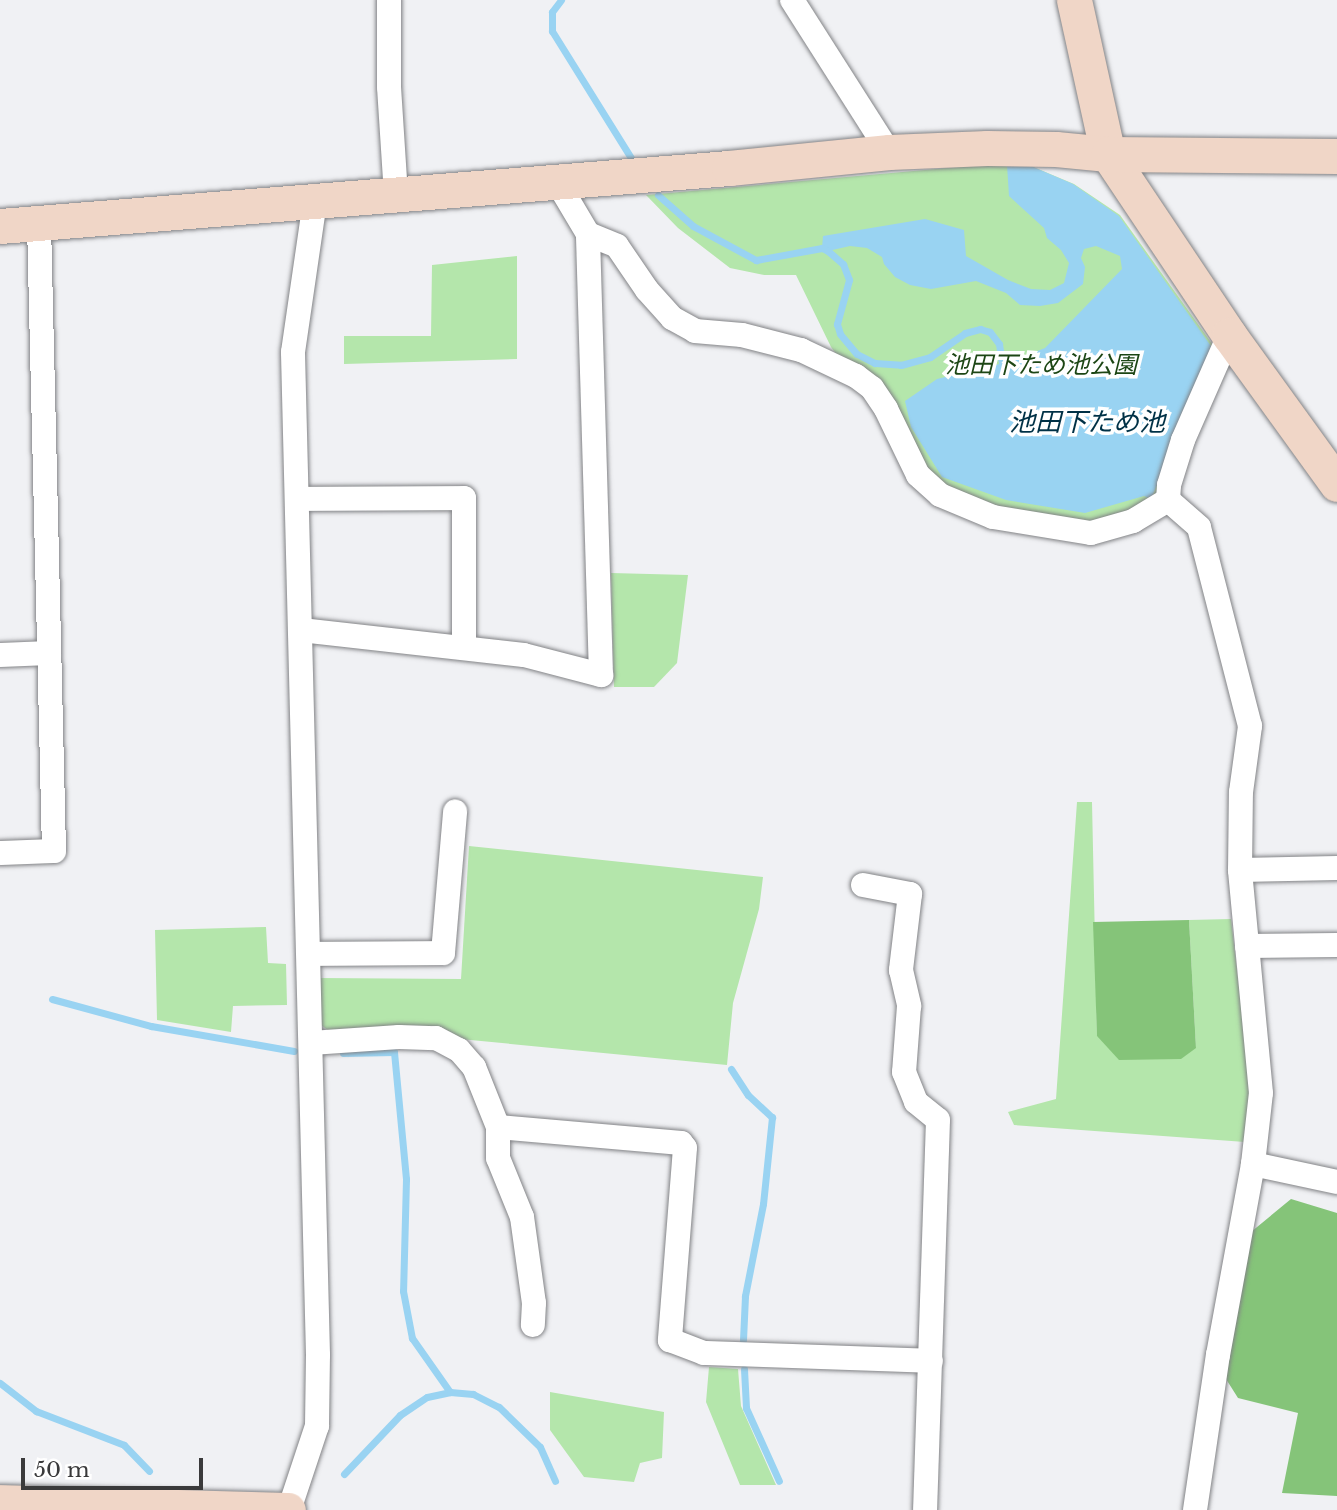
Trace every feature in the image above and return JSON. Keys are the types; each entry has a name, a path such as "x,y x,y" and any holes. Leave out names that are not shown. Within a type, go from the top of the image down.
{"street":[{"path":"390,0 389,87 396,195"},
{"path":"792,0 889,152"},
{"path":"1074,0 1108,154 1229,335 1337,484"},
{"path":"0,226 729,168 889,152 987,148 1056,149 1108,154 1337,156"},
{"path":"301,630 524,655 601,675 588,234 556,180"},
{"path":"0,1502 288,1510 317,1426 311,1043 293,352 315,202"},
{"path":"0,853 54,851 39,223"},
{"path":"588,234 617,246 647,290 672,318 695,331 742,335 801,350 856,376 872,388 886,409 918,475 940,495 993,517 1091,533 1133,521 1168,500"},
{"path":"1168,500 1169,485 1183,440 1229,335"},
{"path":"298,499 464,498 464,648"},
{"path":"1168,500 1199,527 1250,726 1241,792 1240,870 1261,1093 1253,1164 1218,1355 1195,1510"},
{"path":"0,655 49,653"},
{"path":"309,954 443,953 454,812"},
{"path":"1240,870 1337,868"},
{"path":"863,885 910,894 901,970 909,1006 904,1072 916,1102 938,1120 925,1510"},
{"path":"1247,946 1337,945"},
{"path":"311,1043 399,1037 436,1038 459,1050 474,1068 498,1128 498,1158 522,1217 534,1303 533,1325"},
{"path":"498,1128 681,1143 685,1148 670,1340 704,1353 931,1361"},
{"path":"1253,1164 1337,1182"}],"green space":[{"name":"池田下ため池公園","path":"992,164 1031,166 1074,184 1120,215 1215,348 1152,503 1097,522 1071,524 956,495 924,472 831,347 796,275 764,275 730,268 678,228 646,195"},
{"path":"517,256 517,359 344,364 344,336 431,336 432,265"},
{"path":"611,573 688,575 677,663 654,687 614,687"},
{"path":"1077,802 1092,802 1097,1036 1196,1048 1189,920 1231,919 1252,1098 1245,1142 1014,1125 1008,1112 1056,1099"},
{"path":"469,846 763,877 759,909 733,1003 727,1065 460,1039 333,1034 321,1025 319,978 461,979"},
{"path":"1189,920 1196,1048 1181,1059 1119,1060 1097,1036 1093,922"},
{"path":"266,927 268,963 286,964 287,1005 233,1006 231,1032 157,1020 155,930"},
{"path":"1291,1199 1337,1213 1337,1496 1282,1493 1298,1413 1238,1398 1226,1379 1251,1232"},
{"path":"709,1367 738,1369 741,1406 776,1485 740,1485 706,1402"},
{"path":"550,1392 664,1412 662,1458 640,1463 634,1482 584,1477 550,1430"}],"water":[{"name":"池田下ため池","path":"1007,165 1031,166 1073,184 1119,216 1213,349 1151,499 1144,496 1085,513 1006,500 942,477 911,427 905,401 937,379 1012,361 1045,348 1122,269 1120,256 1096,246 1084,249 1081,258 1085,267 1083,284 1058,303 1040,306 1020,305 1006,293 976,281 931,289 910,285 895,277 884,264 882,257 867,248 850,246 828,251 822,248 823,236 925,219 964,230 966,256 1008,280 1031,289 1050,290 1064,283 1069,263 1061,250 1047,238 1044,228 1009,196"}],"waterway":[{"path":"561,0 552,12 552,31 633,161"},
{"path":"658,195 693,226 756,260 822,248 828,251 843,264 849,280 837,324 840,334 857,354 875,363 901,365 930,357 965,333 980,329 990,332 999,344 1002,363"},
{"path":"52,999 151,1026 294,1051"},
{"path":"343,1053 394,1052 406,1179 403,1291 412,1338 450,1392"},
{"path":"731,1069 748,1095 772,1117 763,1204 745,1296 743,1340"},
{"path":"744,1369 746,1408 779,1481"},
{"path":"0,1383 36,1411 124,1445 149,1471"},
{"path":"344,1474 400,1415 427,1397 450,1392 473,1394 499,1407 540,1447 555,1481"}]}
